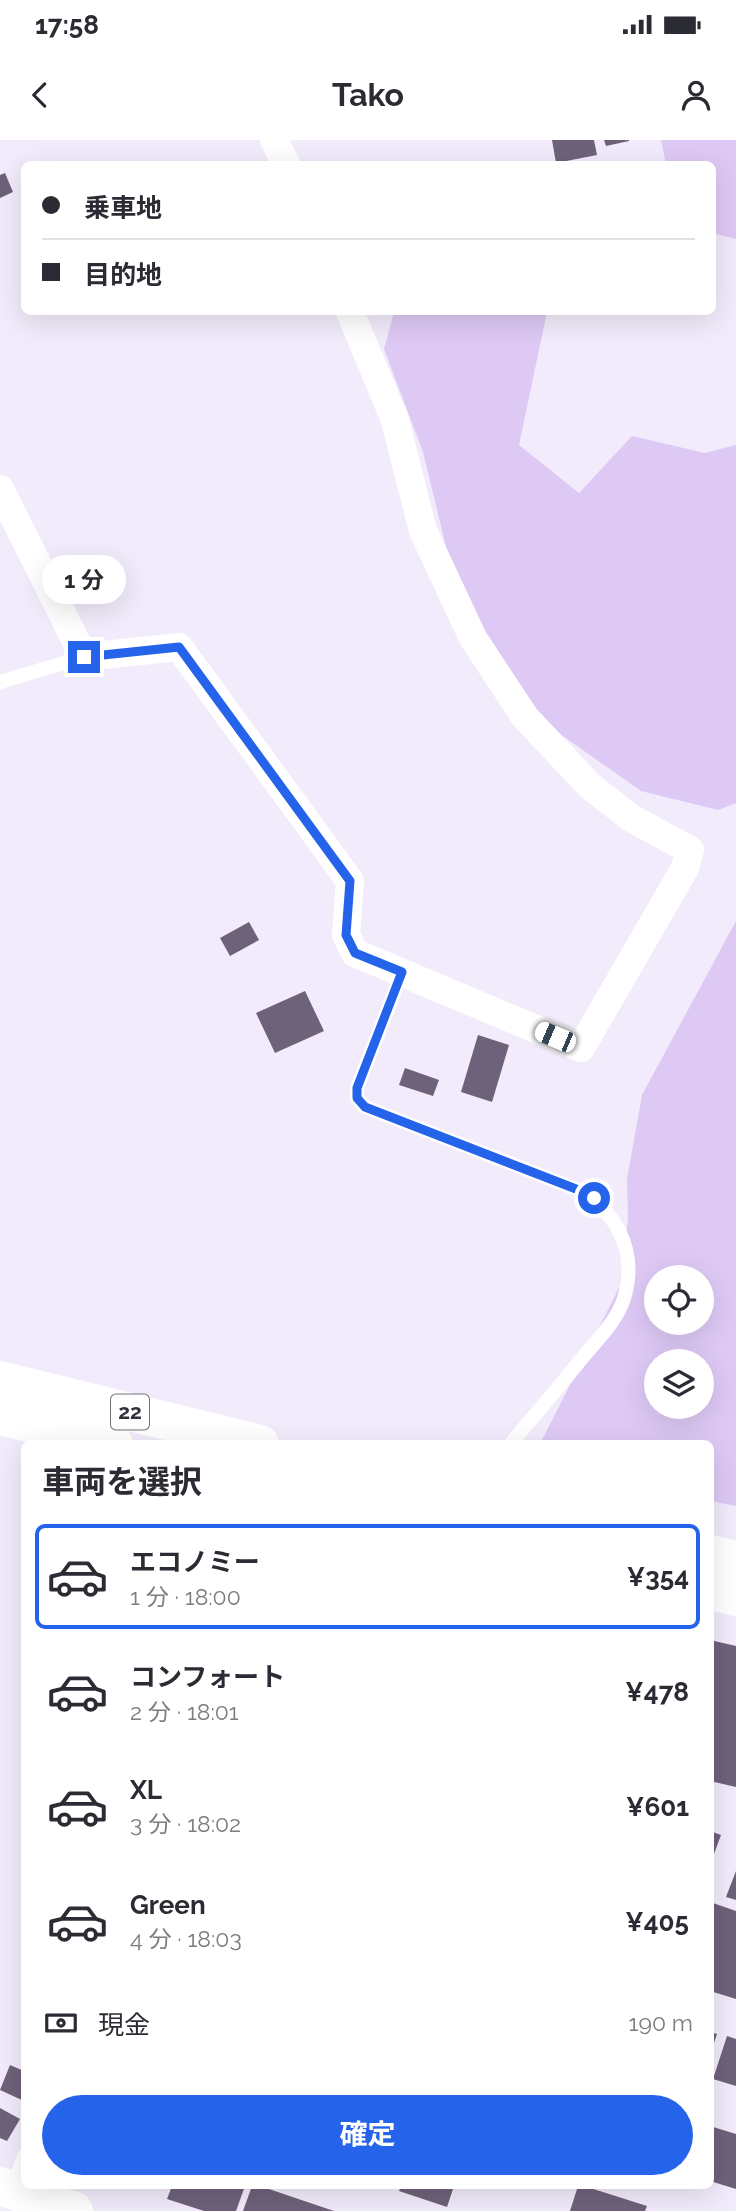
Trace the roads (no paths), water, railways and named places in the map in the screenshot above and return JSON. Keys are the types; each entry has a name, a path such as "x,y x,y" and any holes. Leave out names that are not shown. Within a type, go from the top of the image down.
{"main road":[{"name":"22","path":"0,1380 244,1440"},
{"name":"22","path":"0,1416 98,1440"},
{"path":"714,1555 736,1560"},
{"path":"714,1592 736,1597"},
{"path":"34,2189 74,2211"}],"street":[{"path":"274,140 284,161"},
{"path":"0,489 84,657 179,647 350,881 346,935 355,953 580,1048 685,868 690,850 631,818 590,786 525,717 473,638 423,531 395,420 351,315"}],"lane":[{"path":"0,682 84,657"},
{"path":"402,972 357,1088 357,1098 365,1107 594,1198 609,1214 621,1234 629,1263 626,1292 615,1317 513,1440"}]}
